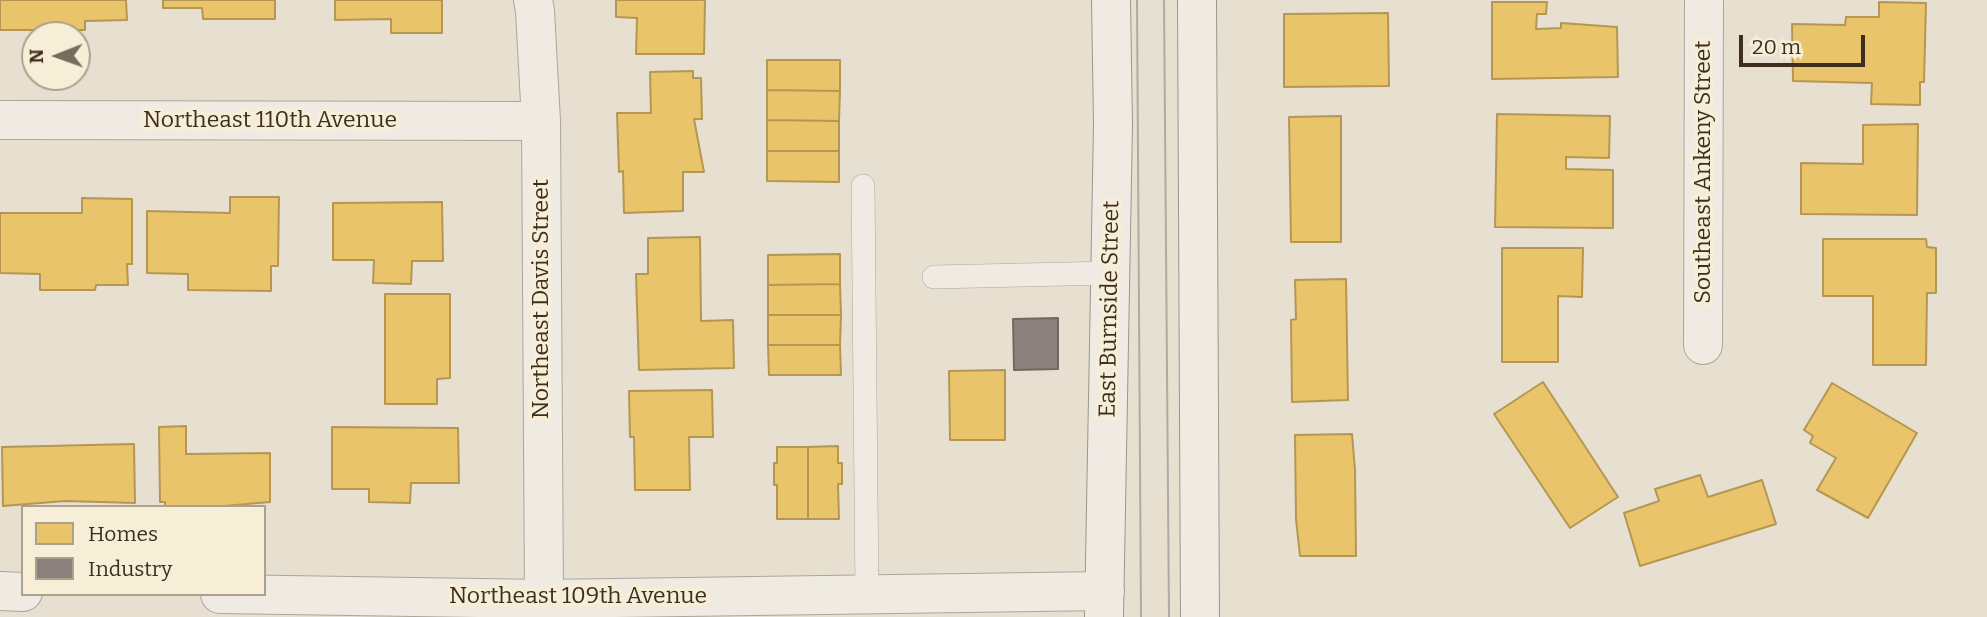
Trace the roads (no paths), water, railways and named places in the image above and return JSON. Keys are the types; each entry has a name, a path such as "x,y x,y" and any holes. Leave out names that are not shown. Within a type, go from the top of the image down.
{"street":[{"name":"Northeast Davis Street","path":"533,0 536,11 541,121 544,599"},
{"name":"East Burnside Street","path":"1105,604 1111,0"},
{"path":"1197,0 1200,617"},
{"name":"Southeast Ankeny Street","path":"1703,345 1704,0"},
{"name":"Northeast 110th Avenue","path":"0,120 541,121"},
{"path":"0,591 21,592"},
{"name":"Northeast 109th Avenue","path":"244,596 378,607 500,608 544,599 867,594 1105,604"}],"lane":[{"path":"863,186 867,594"},
{"path":"934,277 1110,273"}],"tram line":[{"path":"1137,0 1141,617"},
{"path":"1164,0 1169,617"}]}
